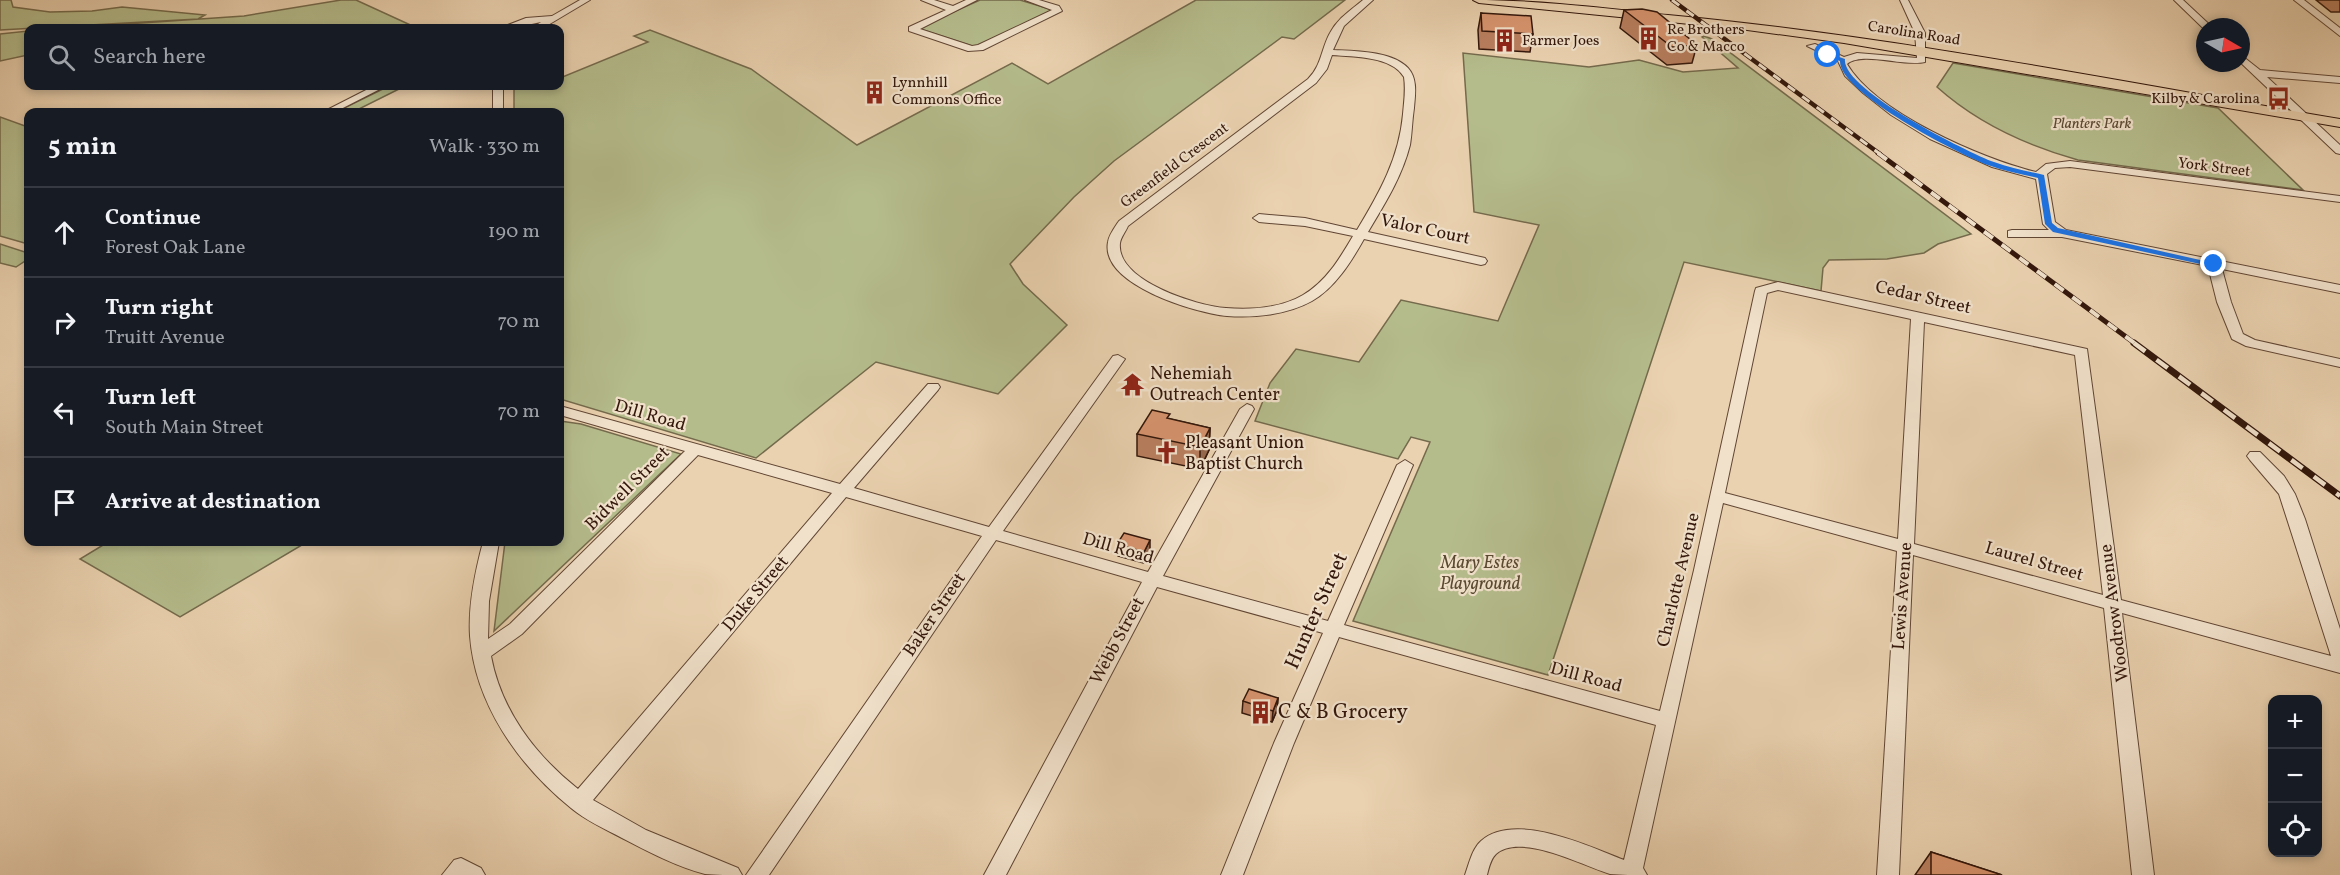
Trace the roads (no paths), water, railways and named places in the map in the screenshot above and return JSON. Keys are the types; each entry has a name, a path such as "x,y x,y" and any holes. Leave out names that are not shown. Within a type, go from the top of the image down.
{"main road":[{"name":"Carolina Road","path":"1479,0 1740,25 1921,52 2340,123"}],"street":[{"path":"543,24 586,0"},
{"path":"925,0 953,9"},
{"path":"973,0 912,29 971,49 980,48 1057,11 1056,8 1029,0"},
{"name":"Greenfield Crescent","path":"1329,52 1382,59 1399,66 1410,78 1408,120 1402,160 1395,177 1330,278 1306,299 1280,308 1242,312 1207,309 1179,301 1129,274 1120,266 1112,250 1117,231 1123,224 1312,81 1326,66 1331,39 1341,23 1369,0"},
{"path":"1812,46 1843,60 1859,57 1917,62 1922,60 1920,33 1904,0"},
{"path":"2178,0 2197,18"},
{"path":"2298,0 2340,33"},
{"path":"517,24 551,18"},
{"path":"1843,60 1846,72 1857,84 1910,124 1991,164 2041,177 2049,224 2062,233"},
{"path":"2250,66 2340,151"},
{"path":"2258,74 2340,80"},
{"path":"336,108 373,90"},
{"path":"498,90 498,108"},
{"name":"York Street","path":"2041,177 2041,172 2052,165 2085,166 2340,199"},
{"name":"Valor Court","path":"1259,218 1305,222 1481,261"},
{"path":"2012,234 2062,233 2340,289"},
{"path":"2214,264 2234,332 2241,339 2251,344 2340,363"},
{"name":"Cedar Street","path":"1761,295 1761,291 1766,288 1778,286 2082,352"},
{"name":"Charlotte Avenue","path":"1634,874 1761,295"},
{"name":"Lewis Avenue","path":"1888,875 1918,316"},
{"name":"Woodrow Avenue","path":"2082,352 2114,604 2143,875"},
{"name":"Baker Street","path":"757,875 992,533 1118,359"},
{"name":"Duke Street","path":"578,801 617,759 933,387"},
{"name":"Webb Street","path":"995,875 1047,772 1247,409"},
{"name":"Dill Road","path":"564,411 1152,579 1666,720"},
{"name":"Bidwell Street","path":"482,654 516,629 695,449"},
{"path":"2255,456 2278,480 2287,494 2340,657"},
{"name":"Hunter Street","path":"1232,875 1284,743 1405,465"},
{"name":"Laurel Street","path":"1718,496 2340,666"},
{"path":"490,546 480,609 479,634 482,654 492,694 504,718 538,766 559,788 625,830 731,875"},
{"path":"1476,875 1482,855 1491,845 1515,837 1534,840 1634,874"}],"railway":[{"path":"1672,0 1880,154"},
{"path":"1878,153 2137,345"},
{"path":"2134,343 2340,496"}],"place":[{"name":"Re Brothers Co & Macco","path":"1649,39"},
{"name":"Farmer Joes","path":"1504,41"},
{"name":"Lynnhill Commons Office","path":"874,92"},
{"name":"Kilby & Carolina","path":"2278,99"},
{"name":"Nehemiah Outreach Center","path":"1132,384"},
{"name":"Pleasant Union Baptist Church","path":"1167,453"},
{"name":"C & B Grocery","path":"1260,712"}],"park label":[{"name":"Planters Park","path":"2092,124"},
{"name":"Mary Estes Playground","path":"1480,573"}]}
